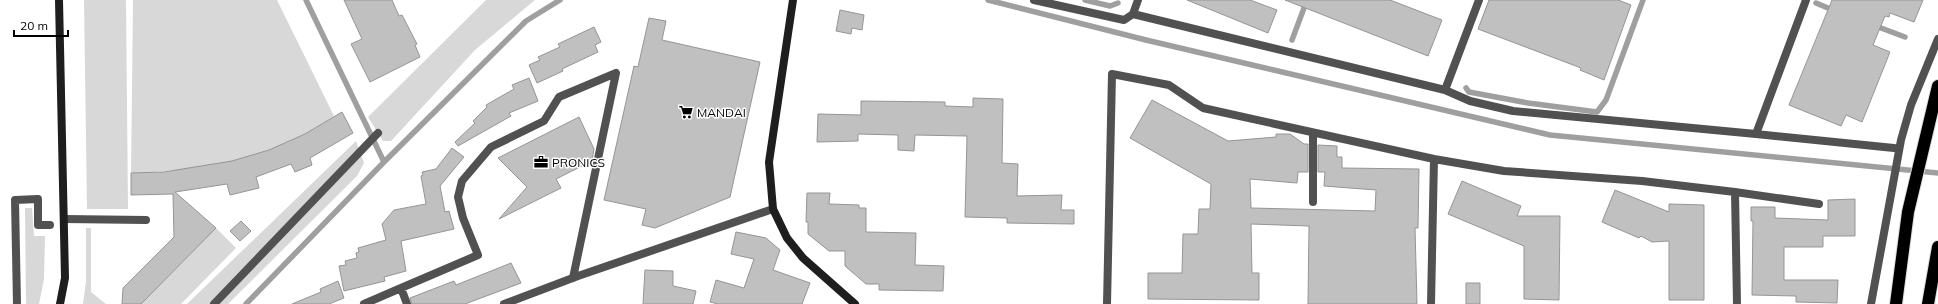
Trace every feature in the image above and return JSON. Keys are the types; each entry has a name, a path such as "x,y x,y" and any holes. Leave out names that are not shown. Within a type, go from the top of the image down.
{"highway":[{"path":"1896,304 1908,212 1938,86"},
{"path":"1928,304 1938,247"}],"street":[{"path":"59,0 65,278 60,304"},
{"path":"793,0 769,162 773,209 787,238 803,258 855,304"},
{"path":"1034,0 1124,20 1133,14 1138,0"},
{"path":"1445,90 1479,0"},
{"path":"1756,134 1806,0"},
{"path":"1133,14 1445,90 1470,101 1513,111 1894,148"},
{"path":"1871,304 1897,156 1911,105 1938,39"},
{"path":"364,304 478,255 458,197 462,181 491,147 544,121 559,97 616,73 573,278"},
{"path":"1107,304 1112,74 1169,85 1203,108 1434,160 1504,172 1642,181 1819,204"},
{"path":"214,304 378,133"},
{"path":"1312,133 1313,202"},
{"path":"1431,304 1434,160"},
{"path":"1735,192 1737,304"},
{"path":"17,304 15,200 38,200 38,225 50,225"},
{"path":"504,304 573,278 773,209"},
{"path":"64,219 146,220"},
{"path":"401,288 407,304"}],"shaded area":[{"path":"84,0 126,0 128,209 87,209"},
{"path":"133,0 277,0 334,116 309,132 285,144 242,159 220,164 176,170 131,173"},
{"path":"486,0 535,0 475,50 391,141 383,141 368,117"},
{"path":"356,141 364,163 357,176 228,304 187,304"},
{"path":"25,208 32,208 34,236 45,236 44,279 39,304 26,304"},
{"path":"86,228 91,228 91,292 106,304 83,304 86,281"},
{"path":"216,228 236,248 181,304 141,304"}],"building":[{"path":"344,0 392,0 399,16 402,15 417,44 415,45 420,57 370,82 351,44 362,39"},
{"path":"1187,0 1250,0 1277,10 1268,33"},
{"path":"1285,0 1390,0 1442,20 1428,56"},
{"path":"1489,0 1618,0 1631,5 1604,80 1580,70 1581,68 1478,29"},
{"path":"1832,0 1923,0 1914,22 1890,13 1889,17 1885,16 1873,45 1890,52 1862,122 1846,115 1841,126 1789,105"},
{"path":"840,10 864,15 862,30 852,28 851,34 836,31"},
{"name":"MANDAI","path":"649,18 666,21 662,40 760,62 730,197 655,228 642,225 646,209 604,200 634,66 638,67"},
{"path":"594,27 601,42 595,45 598,52 537,83 529,65 540,60 538,57 560,47 558,44"},
{"path":"529,78 538,101 509,113 511,116 458,146 455,142 475,123 473,121 487,107 486,105 514,89 512,85"},
{"path":"973,98 1003,99 1002,163 1018,164 1017,196 1062,195 1061,210 1074,210 1074,224 1007,223 1007,218 965,217 967,136 915,135 914,151 898,150 898,135 858,134 858,141 817,142 818,114 861,115 861,101 945,102 945,106 973,107"},
{"path":"1152,100 1228,141 1276,137 1276,134 1290,134 1304,144 1308,144 1308,172 1298,172 1297,183 1250,179 1251,208 1375,211 1376,190 1324,186 1325,172 1318,172 1318,145 1337,146 1337,157 1342,157 1342,168 1419,169 1418,228 1415,228 1417,304 1308,304 1309,226 1251,224 1252,273 1259,273 1259,300 1148,299 1148,273 1182,273 1183,234 1198,234 1199,209 1210,209 1211,184 1130,138"},
{"path":"342,112 353,133 310,158 312,165 295,172 291,164 256,177 259,188 230,195 227,184 175,192 216,228 141,304 122,304 123,288 174,237 173,194 131,195 131,173 164,172 232,161 269,150 305,134"},
{"name":"PRONICS","path":"579,117 594,149 592,161 556,179 561,188 499,219 527,187 498,158"},
{"path":"452,148 464,157 440,186 445,212 449,211 454,229 401,241 406,271 384,277 385,281 344,291 339,266 346,265 345,261 357,258 356,253 359,252 358,248 386,240 382,224 394,210 426,204 421,176 423,175 422,172 436,169"},
{"path":"1462,181 1521,206 1517,216 1560,216 1559,300 1524,299 1524,246 1448,214"},
{"path":"1615,190 1669,212 1669,204 1704,205 1704,300 1669,300 1669,241 1652,242 1641,236 1639,238 1602,222"},
{"path":"807,193 830,193 829,204 859,205 859,208 866,208 866,232 916,233 915,265 944,266 943,291 879,290 879,284 866,284 845,266 845,251 829,251 808,234 808,222 806,222"},
{"path":"1855,199 1855,236 1823,236 1823,247 1784,247 1784,280 1838,280 1837,303 1796,302 1796,296 1752,295 1753,221 1751,221 1751,207 1775,207 1775,218 1828,220 1828,200"},
{"path":"241,221 251,231 240,241 230,231"},
{"path":"736,232 766,238 780,250 773,270 810,283 802,304 718,304 710,302 716,280 744,288 754,259 731,254"},
{"path":"511,263 521,283 465,304 412,304 410,298 454,281 456,285"},
{"path":"645,270 673,271 673,286 696,291 693,304 643,304"},
{"path":"338,281 344,298 329,304 292,304 321,292 320,289"},
{"path":"1466,283 1480,283 1480,304 1466,304"}],"waterway":[{"path":"306,0 384,162"},
{"path":"246,304 384,162 526,21 560,0"},
{"path":"988,0 1146,40 1550,135 1938,173"},
{"path":"1085,0 1110,6 1118,3"},
{"path":"1292,40 1307,0"},
{"path":"1466,88 1469,92 1528,103 1597,112 1606,100 1643,0"},
{"path":"1816,3 1835,11"},
{"path":"1873,25 1905,37"}],"place":[{"name":"MANDAI","path":"686,112"},
{"name":"PRONICS","path":"541,162"}]}
